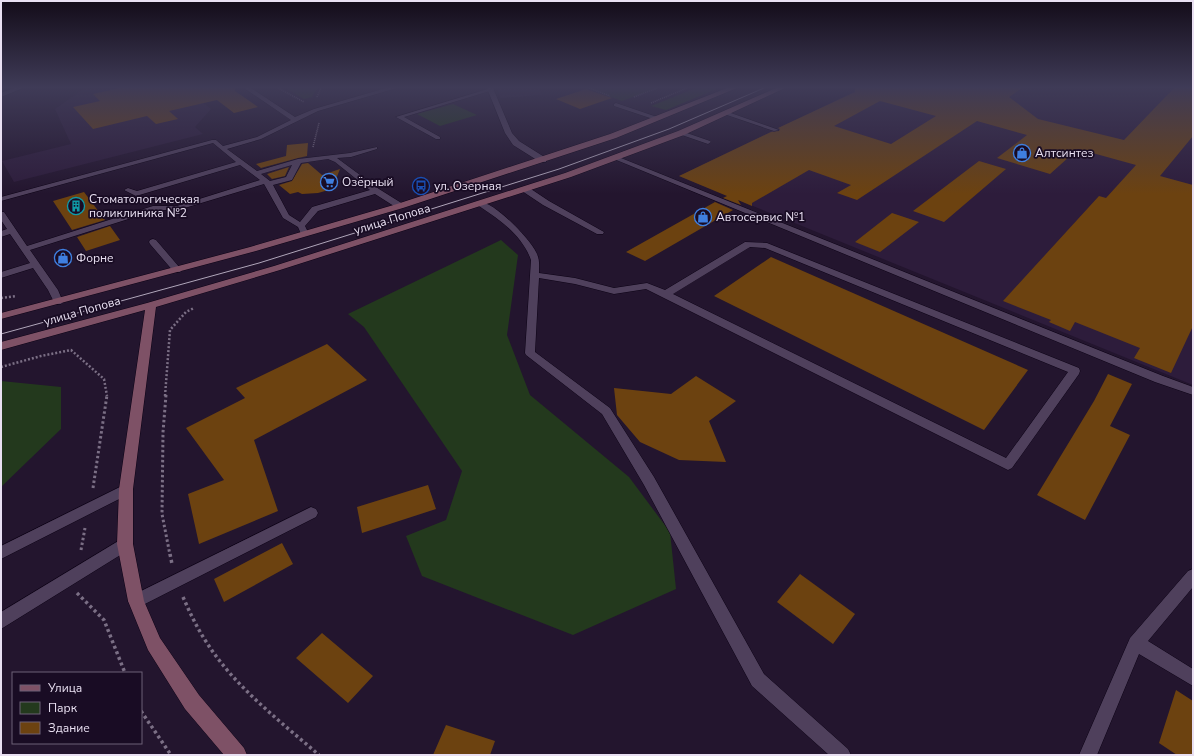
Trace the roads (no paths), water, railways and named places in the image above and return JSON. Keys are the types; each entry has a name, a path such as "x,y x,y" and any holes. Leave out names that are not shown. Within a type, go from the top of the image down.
{"main road":[{"name":"улица Попова","path":"1,316 177,270 303,230 400,206 543,160 646,123"},
{"name":"улица Попова","path":"1,346 151,305 277,268 482,204 616,158 703,123"},
{"path":"151,305 126,489 125,544 136,601 154,644 192,702 237,755"}],"street":[{"path":"505,123 516,143 543,160"},
{"path":"1,622 125,544"}],"lane":[{"path":"222,148 258,138 288,123"},
{"path":"411,123 438,138"},
{"path":"756,123 776,130"},
{"path":"681,133 708,142"},
{"path":"1,199 214,141 267,183 286,216 303,230 315,209 376,191"},
{"path":"255,174 298,161 351,155 375,148"},
{"path":"329,157 337,161 376,191 400,206"},
{"path":"616,158 1159,380 1193,391"},
{"path":"25,249 156,208 178,208 289,178 298,161"},
{"path":"128,190 136,194 242,163"},
{"path":"525,190 600,232"},
{"path":"482,204 506,220 532,250 535,260 530,353 606,411 649,481 758,680 842,755"},
{"path":"1,214 11,231 53,290 58,302"},
{"path":"1,234 11,231"},
{"path":"153,242 177,270"},
{"path":"534,275 575,280 614,291 647,286 666,294 1008,465 1075,371 767,246 748,244 666,294"},
{"path":"1,275 35,264"},
{"path":"1,553 126,489"},
{"path":"136,601 311,512"},
{"path":"1088,755 1136,644 1193,578"},
{"path":"1136,644 1193,678"}],"tram line":[{"path":"1,334 259,263 559,169 682,123"}],"place":[{"name":"Алтсинтез","path":"1022,153"},
{"name":"Озёрный","path":"329,182"},
{"name":"ул. Озерная","path":"421,186"},
{"name":"Стоматологическая поликлиника №2","path":"76,206"},
{"name":"Автосервис №1","path":"703,217"},
{"name":"Форне","path":"63,258"}]}
